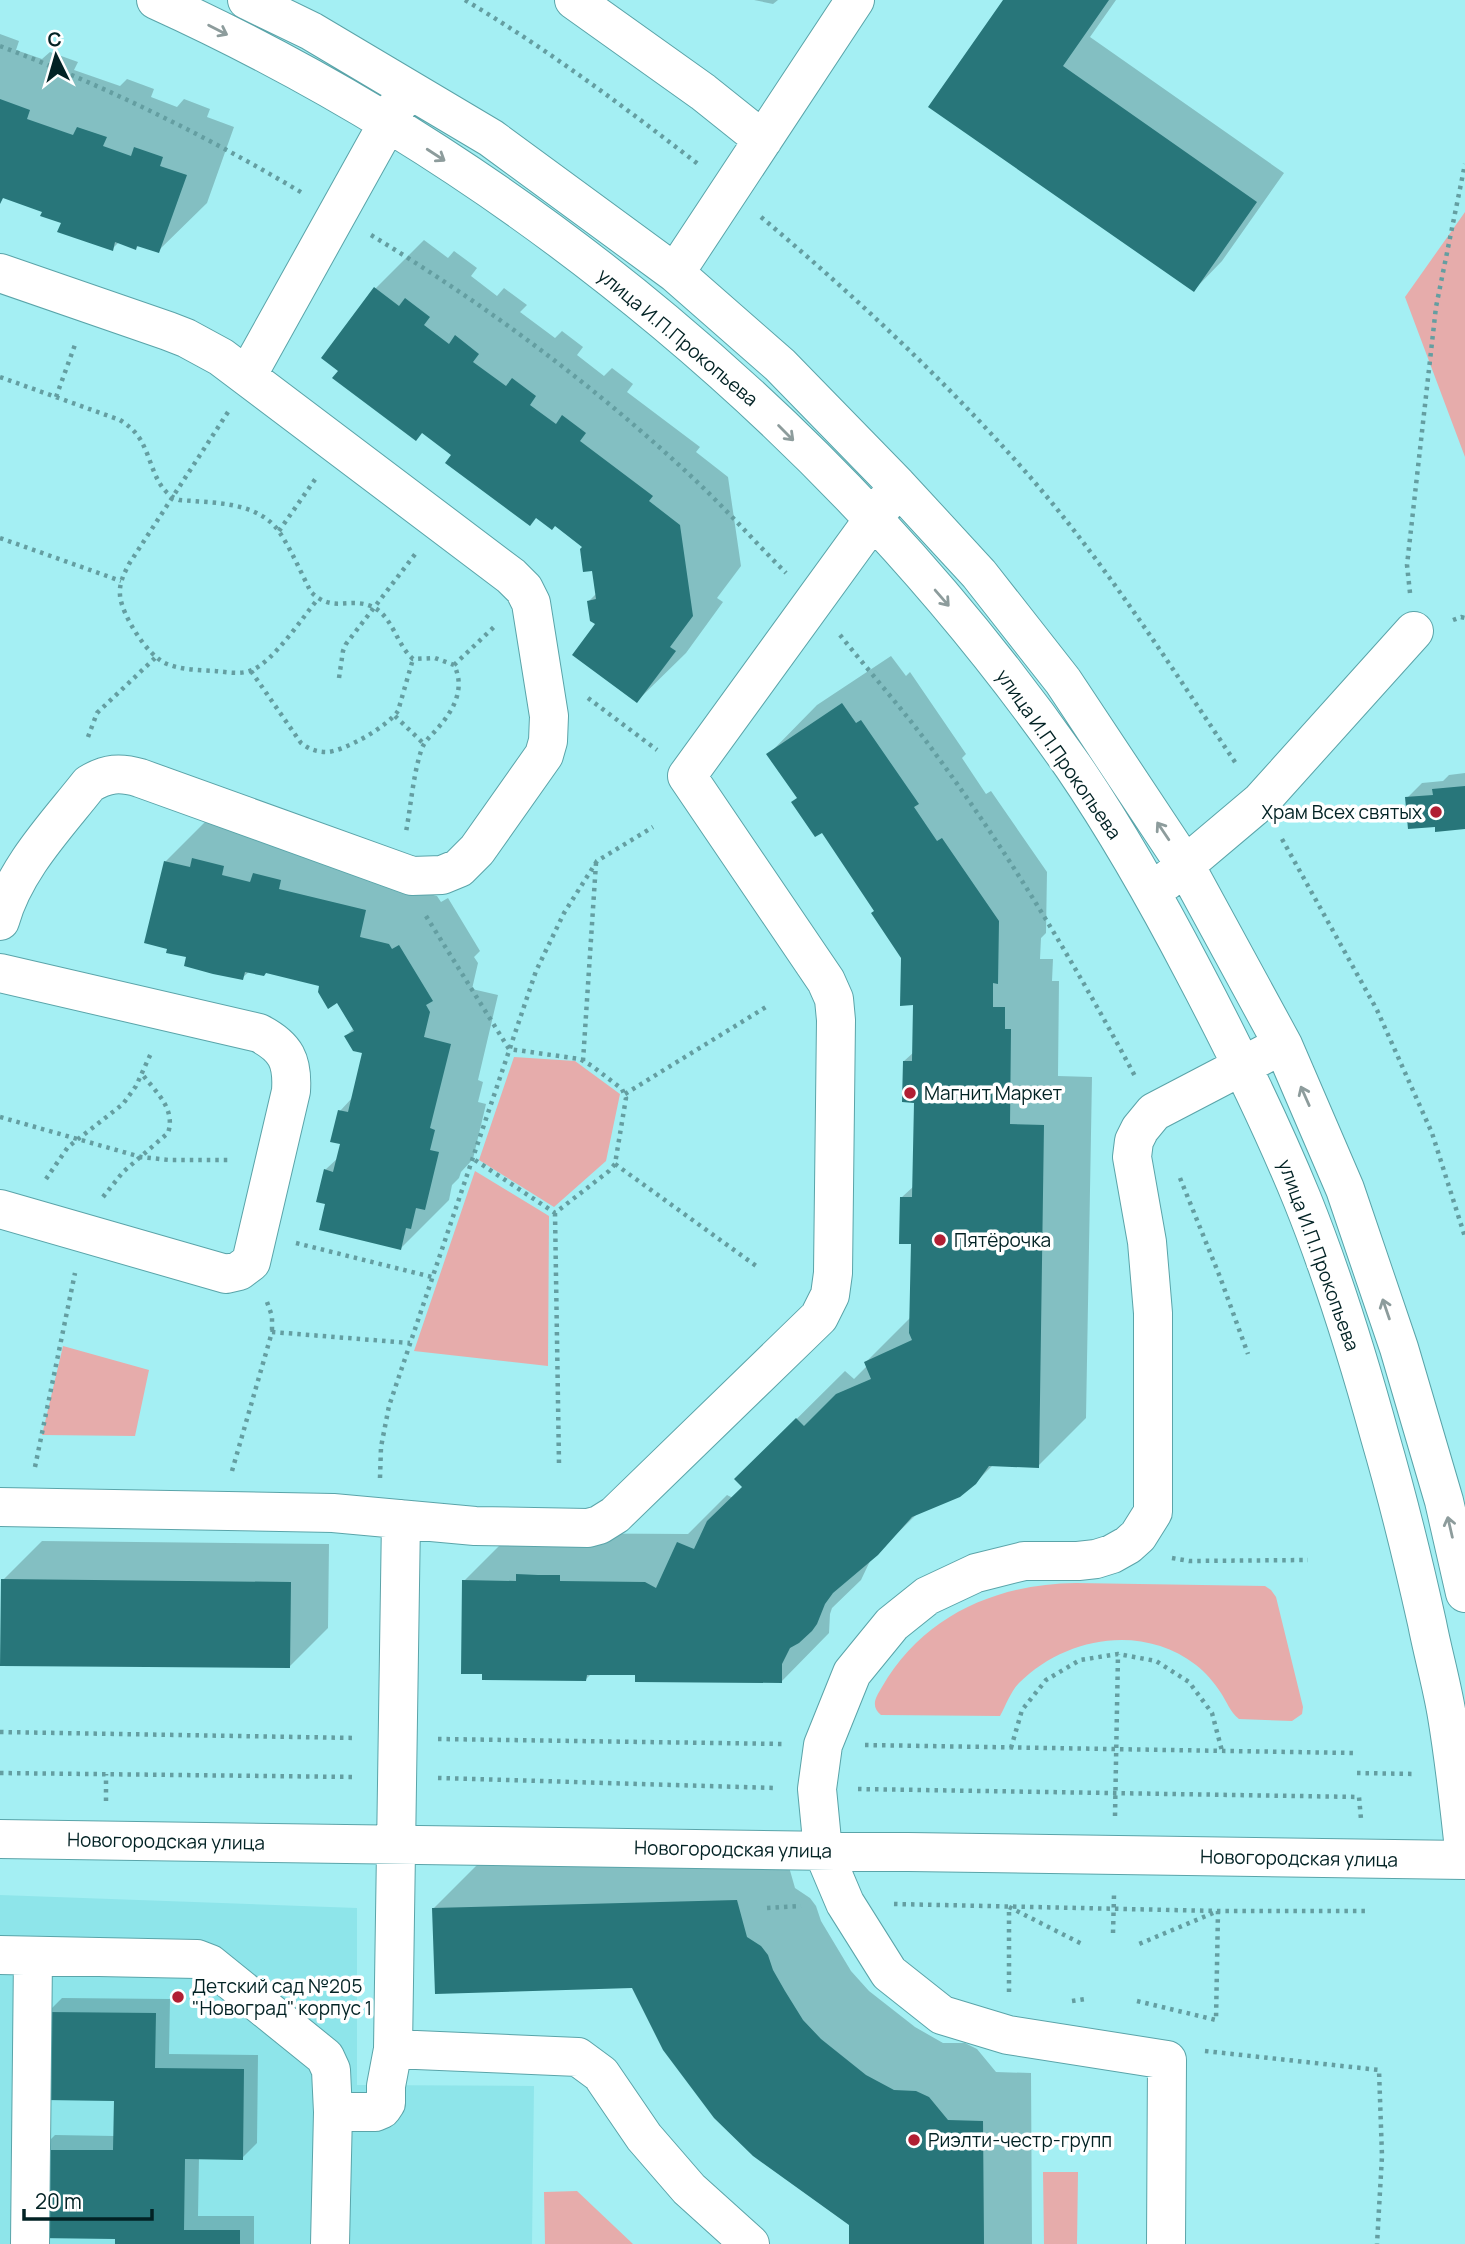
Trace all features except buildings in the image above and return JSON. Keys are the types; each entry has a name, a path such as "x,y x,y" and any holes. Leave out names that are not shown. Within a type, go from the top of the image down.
{"street":[{"name":"улица И.П.Прокопьева","path":"156,0 291,67 387,123 527,213 646,305 760,406 873,520 981,643 1074,768 1153,893 1244,1066 1303,1202 1358,1358 1404,1522 1446,1710 1465,1860"},
{"path":"247,0 312,31 491,138 675,273 780,365 897,485 979,574 1063,681 1185,865 1283,1045 1345,1189 1399,1348 1444,1501 1465,1593"},
{"path":"574,0 703,92 763,140"},
{"path":"675,273 855,0"},
{"path":"248,378 407,87"},
{"path":"0,273 186,338 220,357 511,576 524,589 531,603 550,729 544,755 477,850 459,868 442,875 412,876 133,776 112,774 89,783 23,869 3,901"},
{"path":"13,1507 333,1513 475,1526 577,1528 599,1525 615,1515 819,1317 826,1306 834,1273 834,999 826,981 687,776 897,485"},
{"path":"1153,893 1261,801 1414,631"},
{"path":"0,973 259,1033 280,1046 288,1059 292,1075 291,1091 251,1262 246,1268 226,1274 12,1212"},
{"path":"1166,2244 1167,2060 1008,2035 942,2015 889,1973 845,1903 823,1851 817,1789 823,1745 852,1673 892,1624 927,1596 976,1573 1024,1561 1096,1559 1128,1545 1142,1530 1153,1512 1152,1291 1147,1242 1132,1157 1134,1140 1154,1112 1283,1045"},
{"path":"332,2112 375,2112 382,2109 386,2103 386,2085 393,2049 398,1777 390,1518"},
{"name":"Новогородская улица","path":"0,1839 1465,1860"},
{"path":"30,2244 16,1956 197,1959 210,1964 325,2057 331,2070 330,2244"},
{"path":"393,2049 578,2057 601,2074 644,2137 689,2189 750,2244"}],"path":[{"path":"465,0 499,20 621,104 709,173"},
{"path":"0,46 62,69 191,130 305,194"},
{"path":"1465,164 1436,307 1407,565 1414,631 1465,618"},
{"path":"758,215 838,282 941,379 1032,479 1128,602 1237,766"},
{"path":"362,230 485,308 611,405 695,479 787,575"},
{"path":"56,397 89,304"},
{"path":"0,377 128,425 142,442 163,490 179,500 221,502 245,509 265,519 279,531 311,592 318,599 327,603 359,603 373,607 385,617 413,659 395,716 341,749 329,752 310,749 301,743 251,671"},
{"path":"248,378 129,564 121,581 119,594 127,617 155,658 184,669 240,673 251,671 268,659 318,599"},
{"path":"279,531 338,446"},
{"path":"339,678 346,644 440,522"},
{"path":"0,538 121,581"},
{"path":"836,630 935,753 986,825 1028,888 1091,993 1136,1079"},
{"path":"89,783 86,750 91,724 97,713 155,658"},
{"path":"413,659 435,658 454,665 459,680 457,698 450,713 421,750 399,872 509,1049 583,1061 625,1094 615,1164 555,1213"},
{"path":"540,662 688,774"},
{"path":"395,716 424,744"},
{"path":"390,1518 380,1458 389,1406 545,950 564,913 597,862 653,827"},
{"path":"1277,831 1377,1010 1432,1133 1465,1237"},
{"path":"583,1061 597,862"},
{"path":"625,1094 766,1007"},
{"path":"12,1212 76,1139 123,1104 142,1074 168,1012"},
{"path":"13,1507 83,1233 107,1191 168,1133 171,1123 166,1105 142,1074"},
{"path":"0,1117 141,1157 169,1160 274,1160"},
{"path":"472,1158 555,1213"},
{"path":"615,1164 759,1268"},
{"path":"1177,1169 1248,1354"},
{"path":"555,1213 559,1464"},
{"path":"257,1234 432,1277"},
{"path":"221,1511 272,1332 410,1343"},
{"path":"1128,1545 1159,1556 1189,1560 1308,1560"},
{"path":"1011,1748 1022,1710 1046,1680 1080,1660 1118,1654 1156,1661 1189,1682 1212,1713 1222,1751"},
{"path":"1113,1933 1118,1654"},
{"path":"823,1745 1353,1753"},
{"path":"0,1773 398,1777 817,1789 1359,1797"},
{"path":"1356,1773 1424,1774"},
{"path":"767,1908 845,1903 1369,1911"},
{"path":"1009,1907 1084,1945"},
{"path":"1008,2035 1009,1907"},
{"path":"1139,1944 1218,1910"},
{"path":"1137,2001 1216,2020 1218,1910"},
{"path":"1167,2060 1178,2048 1379,2070 1382,2157 1377,2244"}],"shaded area":[{"path":"1465,212 1465,457 1405,297"},
{"path":"514,1057 575,1061 620,1094 606,1161 554,1207 479,1160"},
{"path":"475,1171 549,1216 548,1366 414,1351"},
{"path":"63,1346 149,1370 135,1436 42,1435"},
{"path":"1076,1583 1265,1586 1276,1597 1303,1707 1302,1714 1292,1721 1239,1719 1212,1681 1196,1665 1175,1652 1128,1640 1081,1646 1058,1655 1019,1683 1000,1716 881,1715 878,1712 876,1698 899,1662 918,1641 940,1623 990,1598 1046,1585"},
{"name":"Детский сад №205 \"Новоград\" корпус 1","path":"0,1895 357,1908 357,2085 534,2086 532,2244 0,2244"},
{"path":"1043,2172 1078,2172 1077,2244 1044,2244"},
{"path":"577,2191 633,2244 545,2244 544,2192"}],"place":[{"name":"Храм Всех святых","path":"1436,812"},
{"name":"Магнит Маркет","path":"910,1093"},
{"name":"Пятёрочка","path":"940,1240"},
{"name":"Детский сад №205 \"Новоград\" корпус 1","path":"178,1997"},
{"name":"Риэлти-честр-групп","path":"914,2140"}]}
